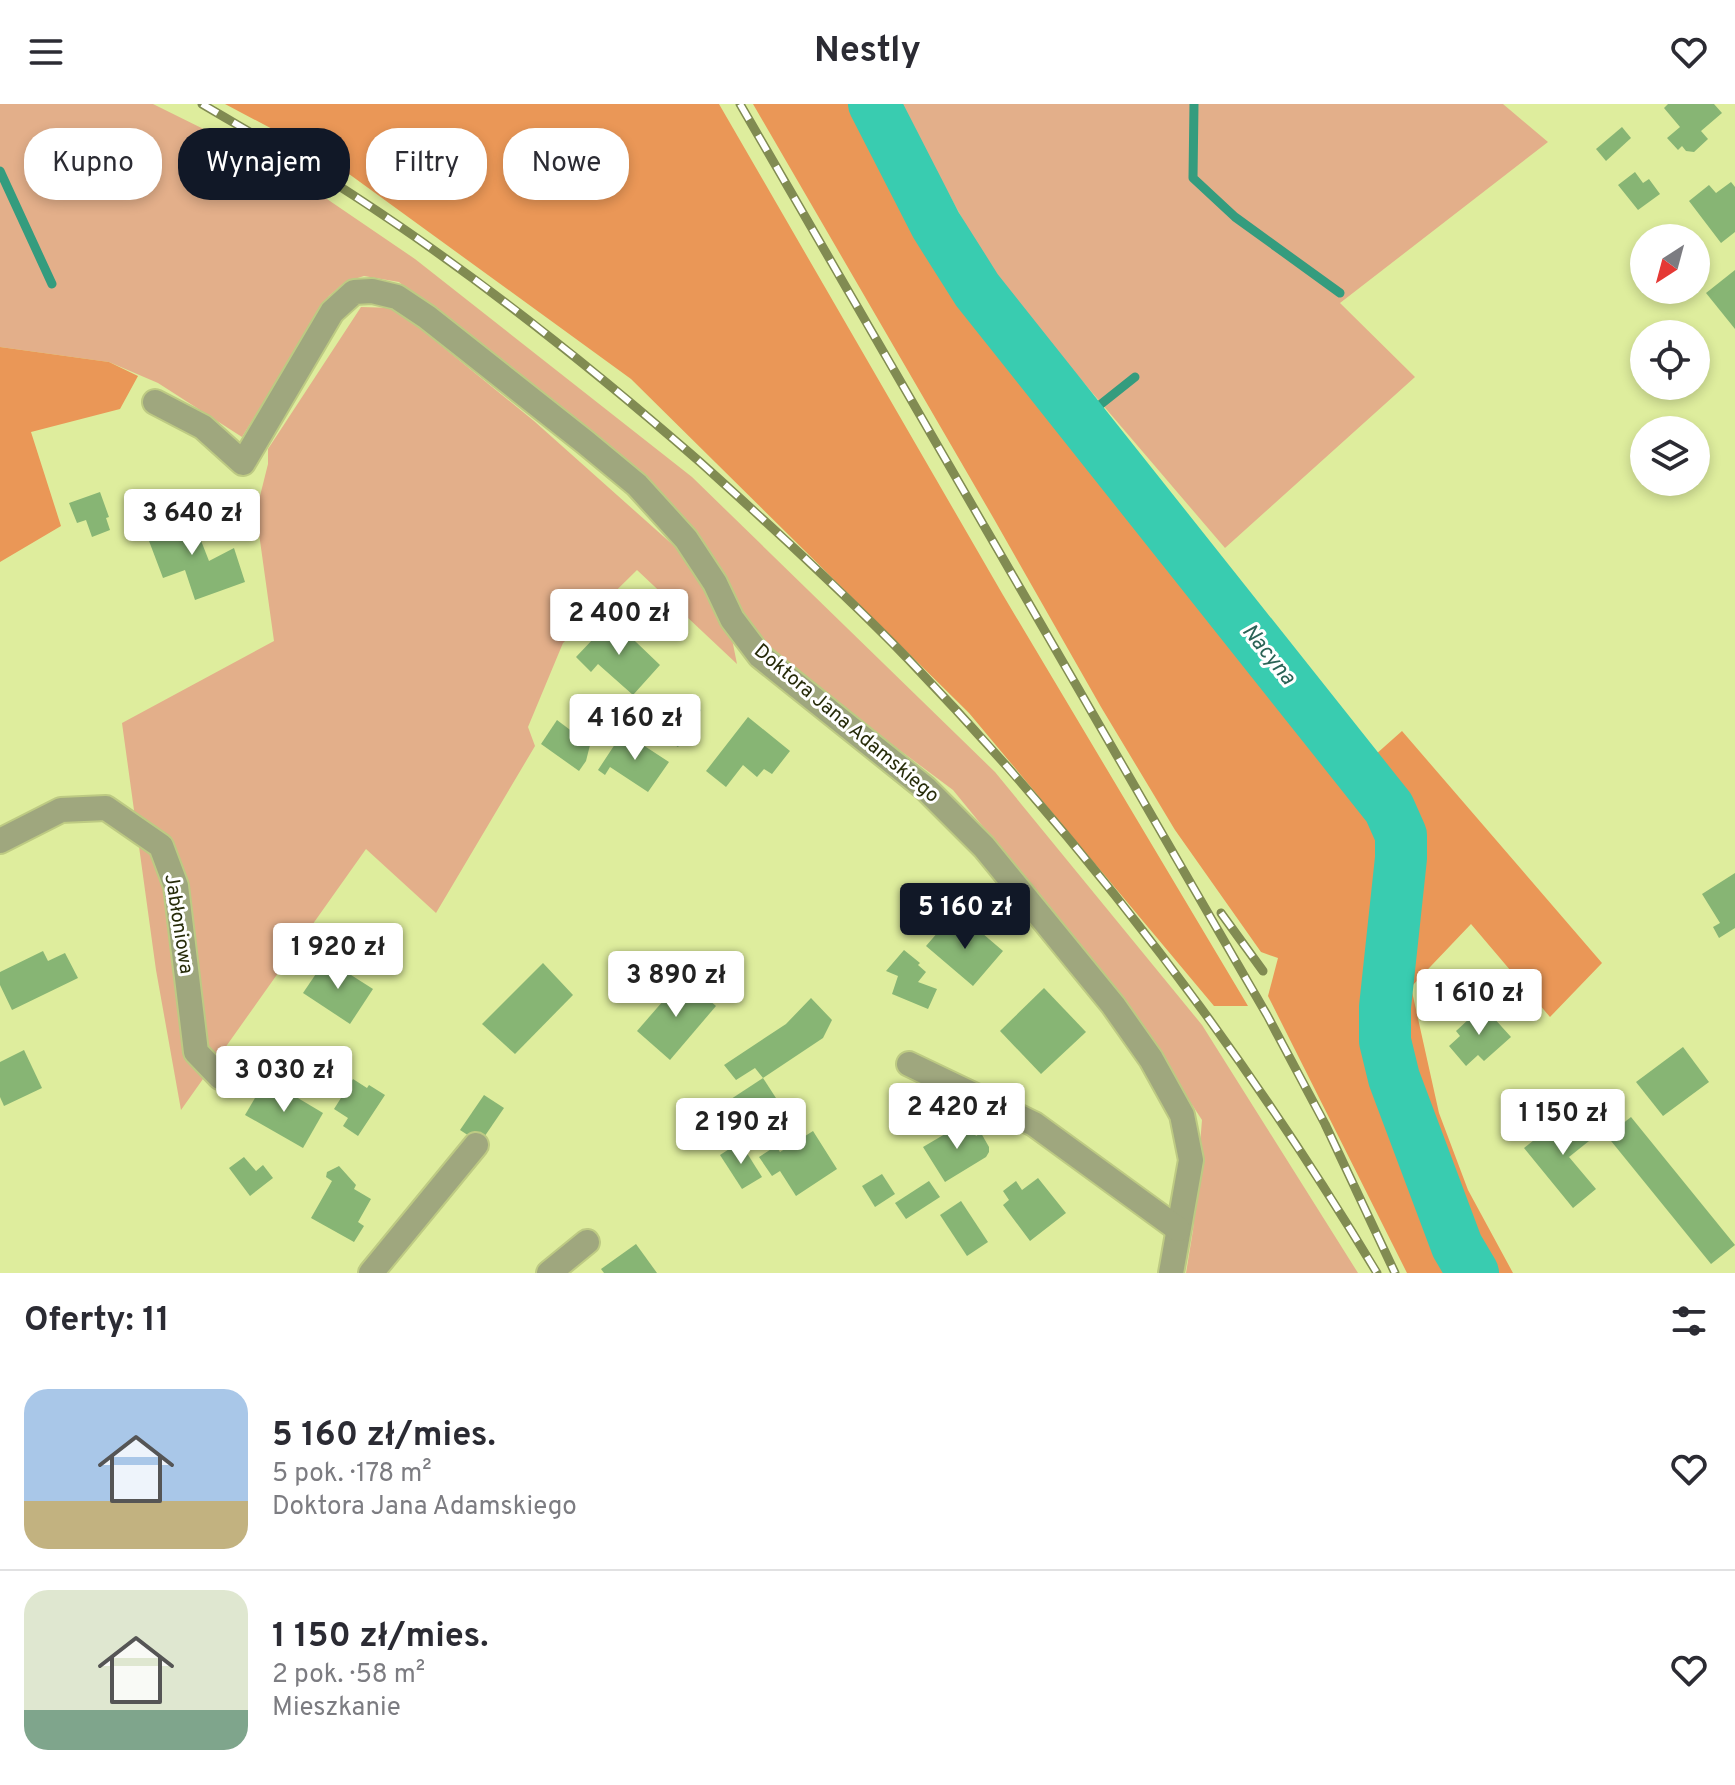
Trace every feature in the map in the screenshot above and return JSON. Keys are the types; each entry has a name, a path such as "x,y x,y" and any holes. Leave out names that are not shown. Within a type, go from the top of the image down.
{"street":[{"name":"Doktora Jana Adamskiego","path":"155,402 203,427 249,472 332,312 354,292 372,291 397,297 427,317 637,485 686,539 715,583 732,619 760,656 925,788 984,847 1113,1005 1151,1059 1182,1115 1191,1160 1171,1273"},
{"name":"Jabłoniowa","path":"0,841 61,810 106,808 161,846 176,886 196,1052 220,1077"},
{"path":"909,1064 1034,1124 1178,1229"},
{"path":"371,1273 476,1145"},
{"path":"549,1273 587,1242"}],"shaded area":[{"path":"0,104 153,104 201,128 178,128 178,200 328,200 415,259 692,477 995,772 1202,1025 1358,1273 1186,1273 1193,1230 1202,1120 1119,993 953,790 783,663 749,624 702,540 630,466 399,282 364,276 345,282 329,296 242,437 158,383 109,362 0,347"},
{"path":"225,104 719,104 1003,595 1248,1006 1214,1006 969,713 631,379 385,200 487,200 487,128 366,128 366,186 350,175 350,128 270,128"},
{"path":"753,104 862,104 924,225 976,308 1349,776 1387,831 1372,1044 1387,1096 1447,1247 1463,1273 1407,1273 1268,996 1278,958 1261,952 1175,830"},
{"path":"900,104 1503,104 1548,142 1340,303 1415,377 1225,548 995,279"},
{"path":"361,307 395,308 534,421 682,553 732,639 737,664 637,570 563,643 528,727 535,746 436,913 366,849 181,1110 156,970 122,723 274,641 256,512 268,464 268,449"},
{"path":"0,347 109,362 138,376 120,409 31,432 61,526 0,562"},
{"path":"1402,731 1602,963 1550,1017 1471,924 1411,987 1439,1113 1468,1190 1513,1273 1486,1273 1469,1247 1419,1121 1396,1048 1397,996 1413,838 1401,806 1366,763"}],"building":[{"path":"1668,104 1714,104 1722,113 1701,131 1708,139 1694,152 1686,151 1682,146 1678,150 1667,138 1680,127 1664,108"},
{"path":"1622,127 1631,138 1606,161 1596,149"},
{"path":"1635,172 1643,183 1649,179 1660,194 1638,210 1618,185"},
{"path":"1731,182 1735,187 1735,232 1721,243 1710,224 1707,224 1689,201 1709,185 1716,193"},
{"path":"1735,270 1735,329 1710,298 1710,290"},
{"path":"100,492 110,530 92,537 86,520 77,523 69,503"},
{"path":"167,513 172,522 191,515 209,561 234,548 245,582 195,600 185,570 163,578 146,533 158,527 155,518"},
{"path":"612,619 660,665 633,695 598,664 591,672 576,657"},
{"path":"681,698 701,710 678,747 659,735"},
{"path":"748,717 790,751 772,774 764,769 757,777 743,765 726,787 706,771"},
{"path":"557,720 590,745 586,761 579,771 541,744"},
{"path":"623,732 669,762 648,792 610,767 605,775 598,770"},
{"path":"1735,873 1735,928 1719,938 1713,927 1720,923 1702,894"},
{"path":"968,921 1003,951 973,986 926,946 945,924 957,934"},
{"path":"904,950 926,972 918,982 937,989 928,1009 892,994 898,976 886,971"},
{"path":"43,951 48,961 65,953 78,978 12,1010 0,985 0,972"},
{"path":"326,959 373,989 350,1024 303,993"},
{"path":"543,963 573,995 515,1054 482,1024"},
{"path":"683,978 716,1006 670,1060 637,1031"},
{"path":"1044,988 1086,1032 1041,1074 1000,1031"},
{"path":"811,998 832,1020 823,1038 763,1078 755,1068 736,1080 724,1065 786,1024"},
{"path":"1483,1006 1511,1037 1484,1061 1478,1055 1466,1066 1449,1046 1460,1036 1456,1031"},
{"path":"1683,1047 1709,1082 1663,1116 1636,1082"},
{"path":"24,1050 42,1088 4,1106 0,1097 0,1062"},
{"path":"763,1078 787,1115 751,1138 728,1101"},
{"path":"266,1079 323,1113 303,1148 245,1115"},
{"path":"353,1079 385,1095 358,1136 343,1126 348,1118 334,1109"},
{"path":"484,1095 504,1108 480,1143 460,1130"},
{"path":"1572,1110 1594,1137 1569,1157 1596,1189 1573,1208 1524,1148"},
{"path":"1631,1117 1735,1245 1711,1264 1607,1136"},
{"path":"967,1121 976,1136 981,1133 989,1152 986,1157 945,1182 923,1147"},
{"path":"813,1131 837,1169 796,1196 780,1171 772,1176 759,1157 776,1146 780,1152"},
{"path":"740,1142 762,1177 742,1189 720,1155"},
{"path":"244,1157 256,1171 263,1165 273,1178 250,1196 229,1168"},
{"path":"339,1166 356,1185 354,1189 371,1199 358,1222 364,1226 354,1242 311,1218 332,1181 326,1177 327,1172"},
{"path":"882,1174 895,1194 875,1207 862,1186"},
{"path":"1038,1178 1066,1213 1030,1241 1003,1205 1009,1200 1003,1191 1016,1181 1022,1190"},
{"path":"929,1181 940,1197 906,1219 895,1203"},
{"path":"961,1201 988,1242 967,1256 940,1215"},
{"path":"636,1244 657,1273 604,1273 601,1269"}],"waterway":[{"name":"Nacyna","path":"874,104 936,225 977,290 1389,808 1401,835 1401,858 1385,1007 1385,1041 1394,1078 1457,1246 1473,1273"},
{"path":"1194,104 1193,178 1235,217 1340,293"},
{"path":"0,171 52,284"},
{"path":"1081,420 1135,377"}],"railway":[{"path":"202,104 353,195 531,322 700,462 883,633 1038,802 1160,953 1273,1110 1377,1273"},
{"path":"740,104 1267,1015 1325,1124 1395,1273"},
{"path":"1221,913 1263,971"}]}
